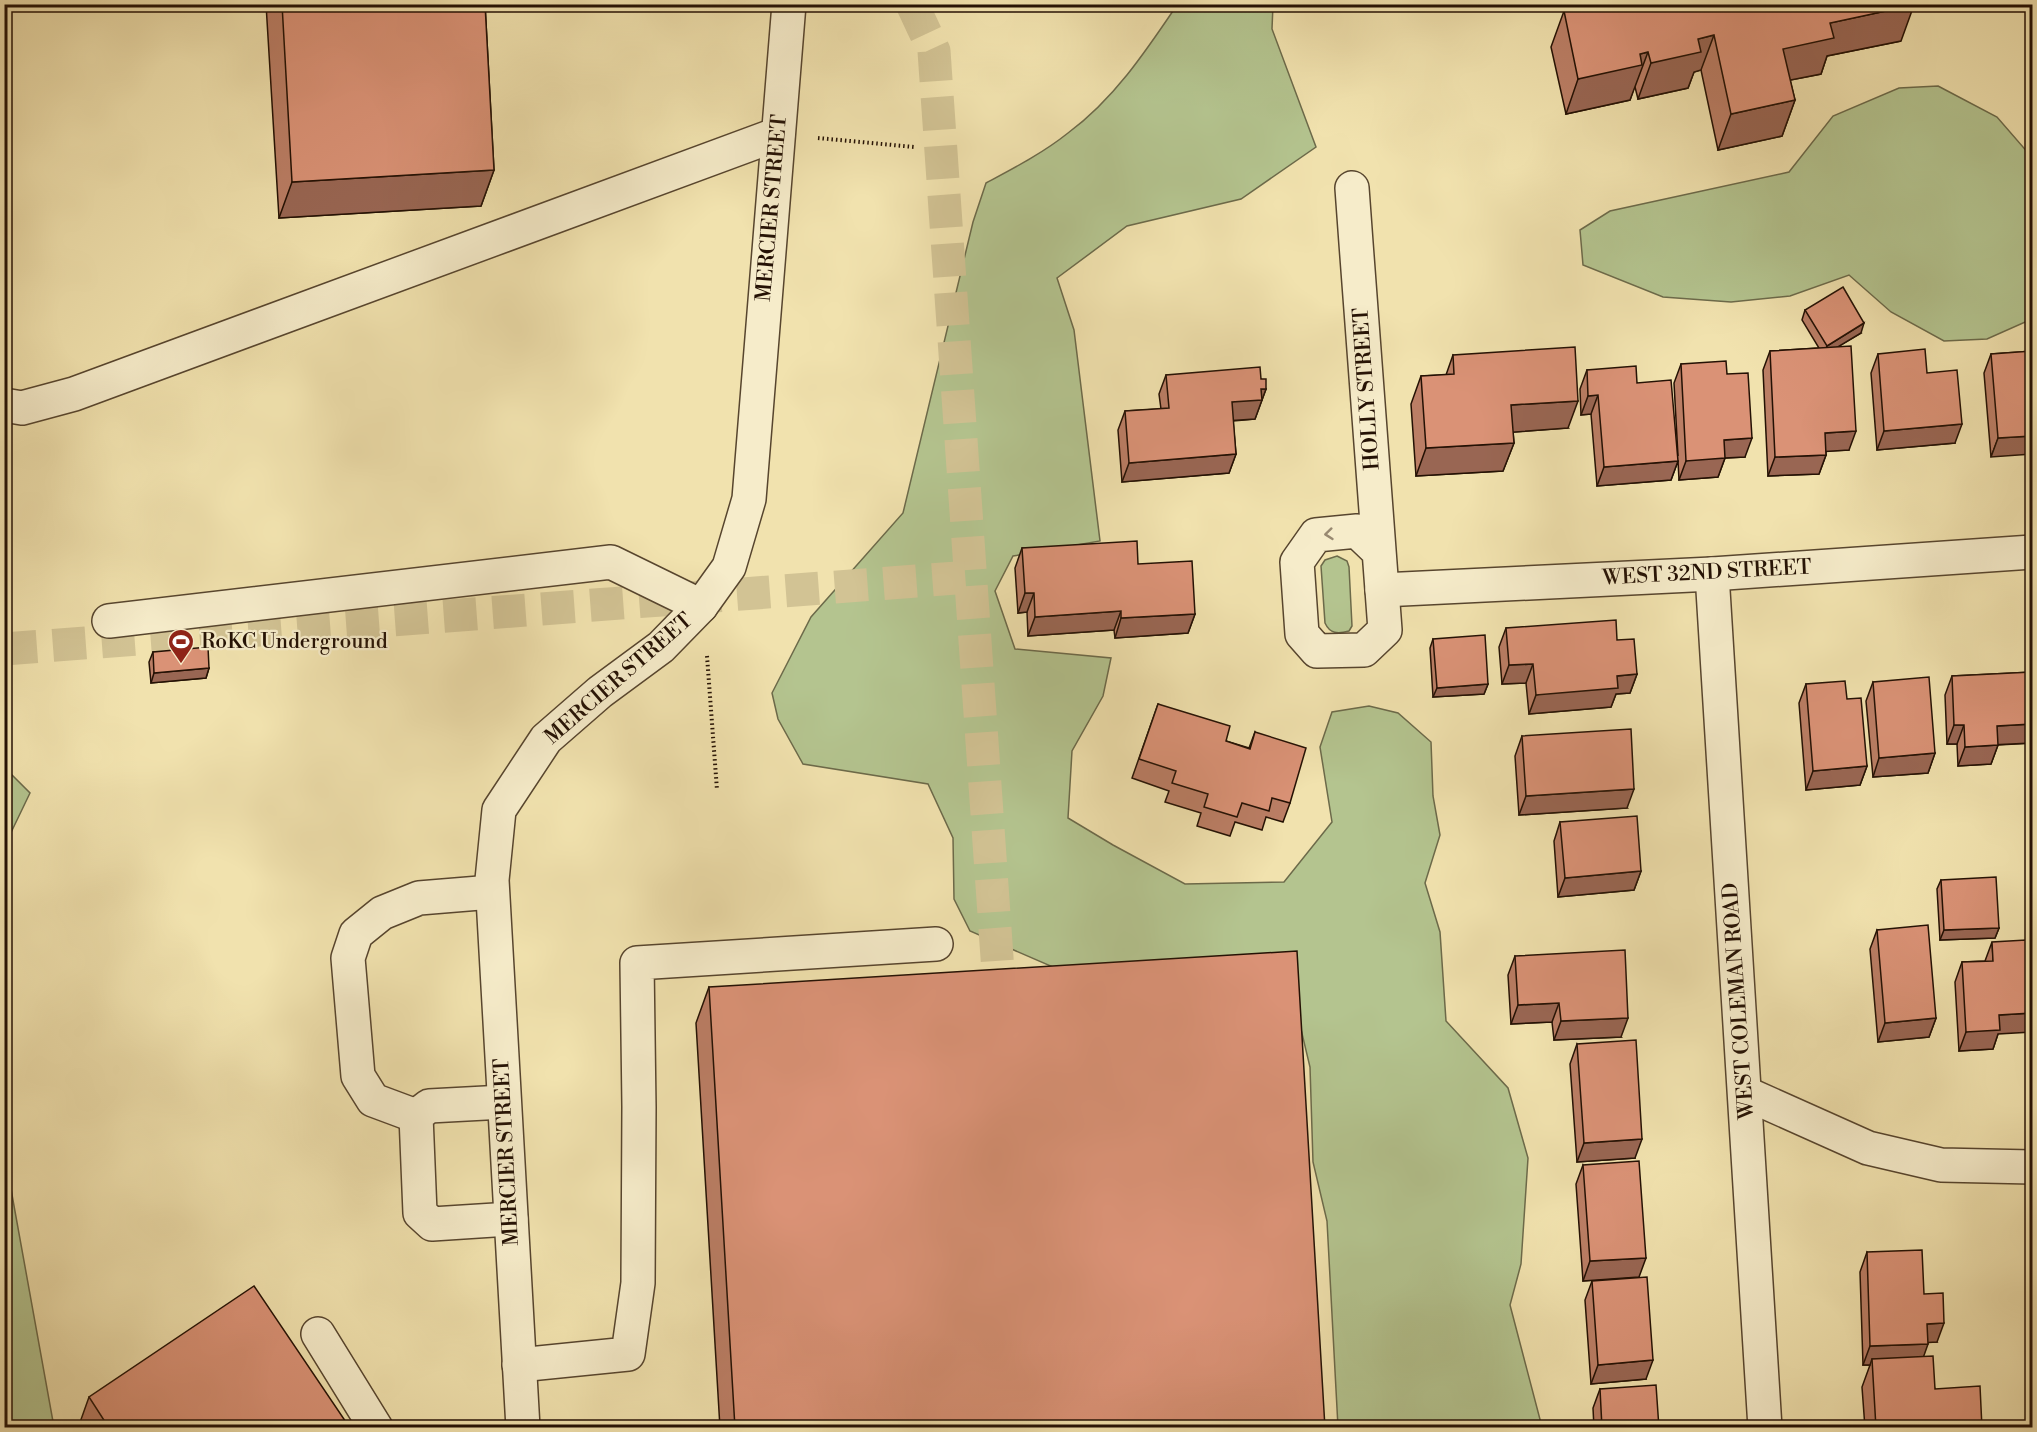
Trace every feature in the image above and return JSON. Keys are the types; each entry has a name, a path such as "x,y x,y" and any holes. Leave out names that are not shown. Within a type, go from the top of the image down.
{"street":[{"name":"MERCIER STREET","path":"523,1428 492,892 499,810 546,739 600,692 661,647 701,606 729,567 749,499 789,4"},
{"path":"4,405 22,408 74,394 778,134"},
{"name":"HOLLY STREET","path":"1352,188 1382,590"},
{"path":"1379,552 1357,531 1316,535 1297,562 1302,634 1317,651 1364,650 1385,630 1382,590"},
{"name":"WEST 32ND STREET","path":"1382,590 1712,574 2032,552"},
{"path":"109,621 611,562 701,606"},
{"name":"WEST COLEMAN ROAD","path":"1712,574 1765,1428"},
{"path":"416,1116 373,1100 358,1076 348,958 350,950 356,934 382,913 419,898 492,892"},
{"path":"519,1365 628,1354 638,1283 637,963 936,944"},
{"path":"1745,1093 1868,1148 1941,1165 2032,1167"},
{"path":"416,1116 429,1106 504,1102"},
{"path":"416,1116 420,1212 432,1224 511,1220"},
{"path":"318,1334 376,1428"}],"path":[{"path":"778,134 914,147"},
{"path":"706,652 717,790"}],"green space":[{"path":"1177,5 1273,5 1272,29 1316,147 1241,199 1127,226 1057,278 1074,330 1100,541 1013,556 995,591 1015,649 1111,658 1103,696 1072,751 1068,818 1185,884 1284,882 1332,822 1320,747 1332,712 1369,706 1398,713 1431,742 1433,796 1440,835 1425,883 1440,932 1446,1021 1508,1088 1528,1158 1521,1264 1510,1305 1542,1427 1338,1427 1327,1221 1313,1162 1310,1067 1290,983 1069,974 970,931 954,899 953,838 928,784 803,764 778,719 772,693 811,617 903,513 973,222 986,183 1038,154 1085,120 1128,74"},
{"path":"1938,86 1997,117 2029,154 2032,153 2032,319 1987,339 1944,341 1891,312 1849,275 1790,296 1731,302 1663,297 1583,265 1580,230 1610,211 1789,172 1833,116 1899,88"},
{"path":"1337,556 1347,561 1349,567 1352,626 1349,631 1338,633 1329,629 1325,623 1321,566 1325,560"},
{"path":"5,768 30,793 5,845"},
{"path":"5,1156 54,1427 5,1427"}],"building":[{"path":"282,4 485,4 494,170 292,182"},
{"path":"1596,4 1914,5 1830,23 1834,38 1783,49 1795,100 1731,114 1714,35 1698,39 1701,52 1651,63 1648,52 1640,54 1642,65 1578,79 1564,11"},
{"path":"1843,287 1864,323 1827,346 1805,310"},
{"path":"1851,346 1856,431 1825,433 1826,455 1775,457 1770,351"},
{"path":"1575,347 1578,401 1511,405 1514,443 1426,448 1421,376 1454,374 1453,355"},
{"path":"1925,349 1927,373 1957,370 1962,424 1884,431 1878,354"},
{"path":"2032,351 2032,436 1998,438 1991,354"},
{"path":"1726,361 1727,374 1748,373 1752,438 1724,440 1725,458 1686,461 1681,364"},
{"path":"1636,366 1637,383 1671,380 1678,461 1604,467 1598,395 1588,396 1587,370"},
{"path":"1260,367 1261,379 1266,379 1266,389 1261,389 1262,400 1232,402 1236,454 1129,463 1125,411 1169,408 1166,375"},
{"path":"1137,541 1138,564 1192,561 1195,614 1121,618 1121,611 1035,617 1034,593 1025,593 1022,548"},
{"path":"1616,620 1617,640 1634,639 1637,674 1617,676 1618,688 1536,695 1533,664 1509,665 1506,628"},
{"path":"1485,635 1488,684 1437,688 1433,639"},
{"path":"208,647 209,668 154,673 153,652"},
{"path":"2032,672 2032,724 1997,726 1998,745 1965,747 1964,725 1954,725 1952,676"},
{"path":"1929,677 1935,753 1879,758 1873,682"},
{"path":"1845,681 1847,699 1861,698 1867,766 1813,771 1806,684"},
{"path":"1158,704 1230,726 1226,741 1250,749 1255,732 1306,748 1290,803 1272,798 1269,811 1242,803 1237,817 1204,807 1208,794 1172,783 1176,771 1139,759"},
{"path":"1631,729 1634,789 1526,796 1522,736"},
{"path":"1637,816 1641,871 1565,878 1560,822"},
{"path":"1996,877 1999,928 1944,930 1941,880"},
{"path":"1928,925 1936,1018 1885,1023 1877,930"},
{"path":"2026,940 2027,959 2032,959 2032,1013 1999,1015 2000,1030 1966,1032 1962,962 1993,961 1992,942"},
{"path":"1625,950 1628,1018 1561,1021 1559,1003 1518,1005 1515,956"},
{"path":"1297,951 1325,1428 735,1428 709,987"},
{"path":"1636,1040 1642,1139 1584,1143 1577,1044"},
{"path":"1639,1161 1646,1258 1590,1261 1583,1165"},
{"path":"1922,1250 1924,1294 1943,1293 1944,1323 1927,1324 1928,1344 1870,1346 1867,1252"},
{"path":"1647,1277 1653,1360 1598,1365 1592,1281"},
{"path":"254,1286 350,1428 109,1428 89,1397"},
{"path":"1933,1356 1935,1389 1980,1386 1982,1428 1876,1428 1872,1359"},
{"path":"1656,1385 1659,1428 1602,1428 1600,1389"}],"tunnel":[{"path":"912,4 934,51 1001,1015"},
{"path":"4,649 970,577"}],"place":[{"name":"RoKC Underground","path":"181,665"}]}
